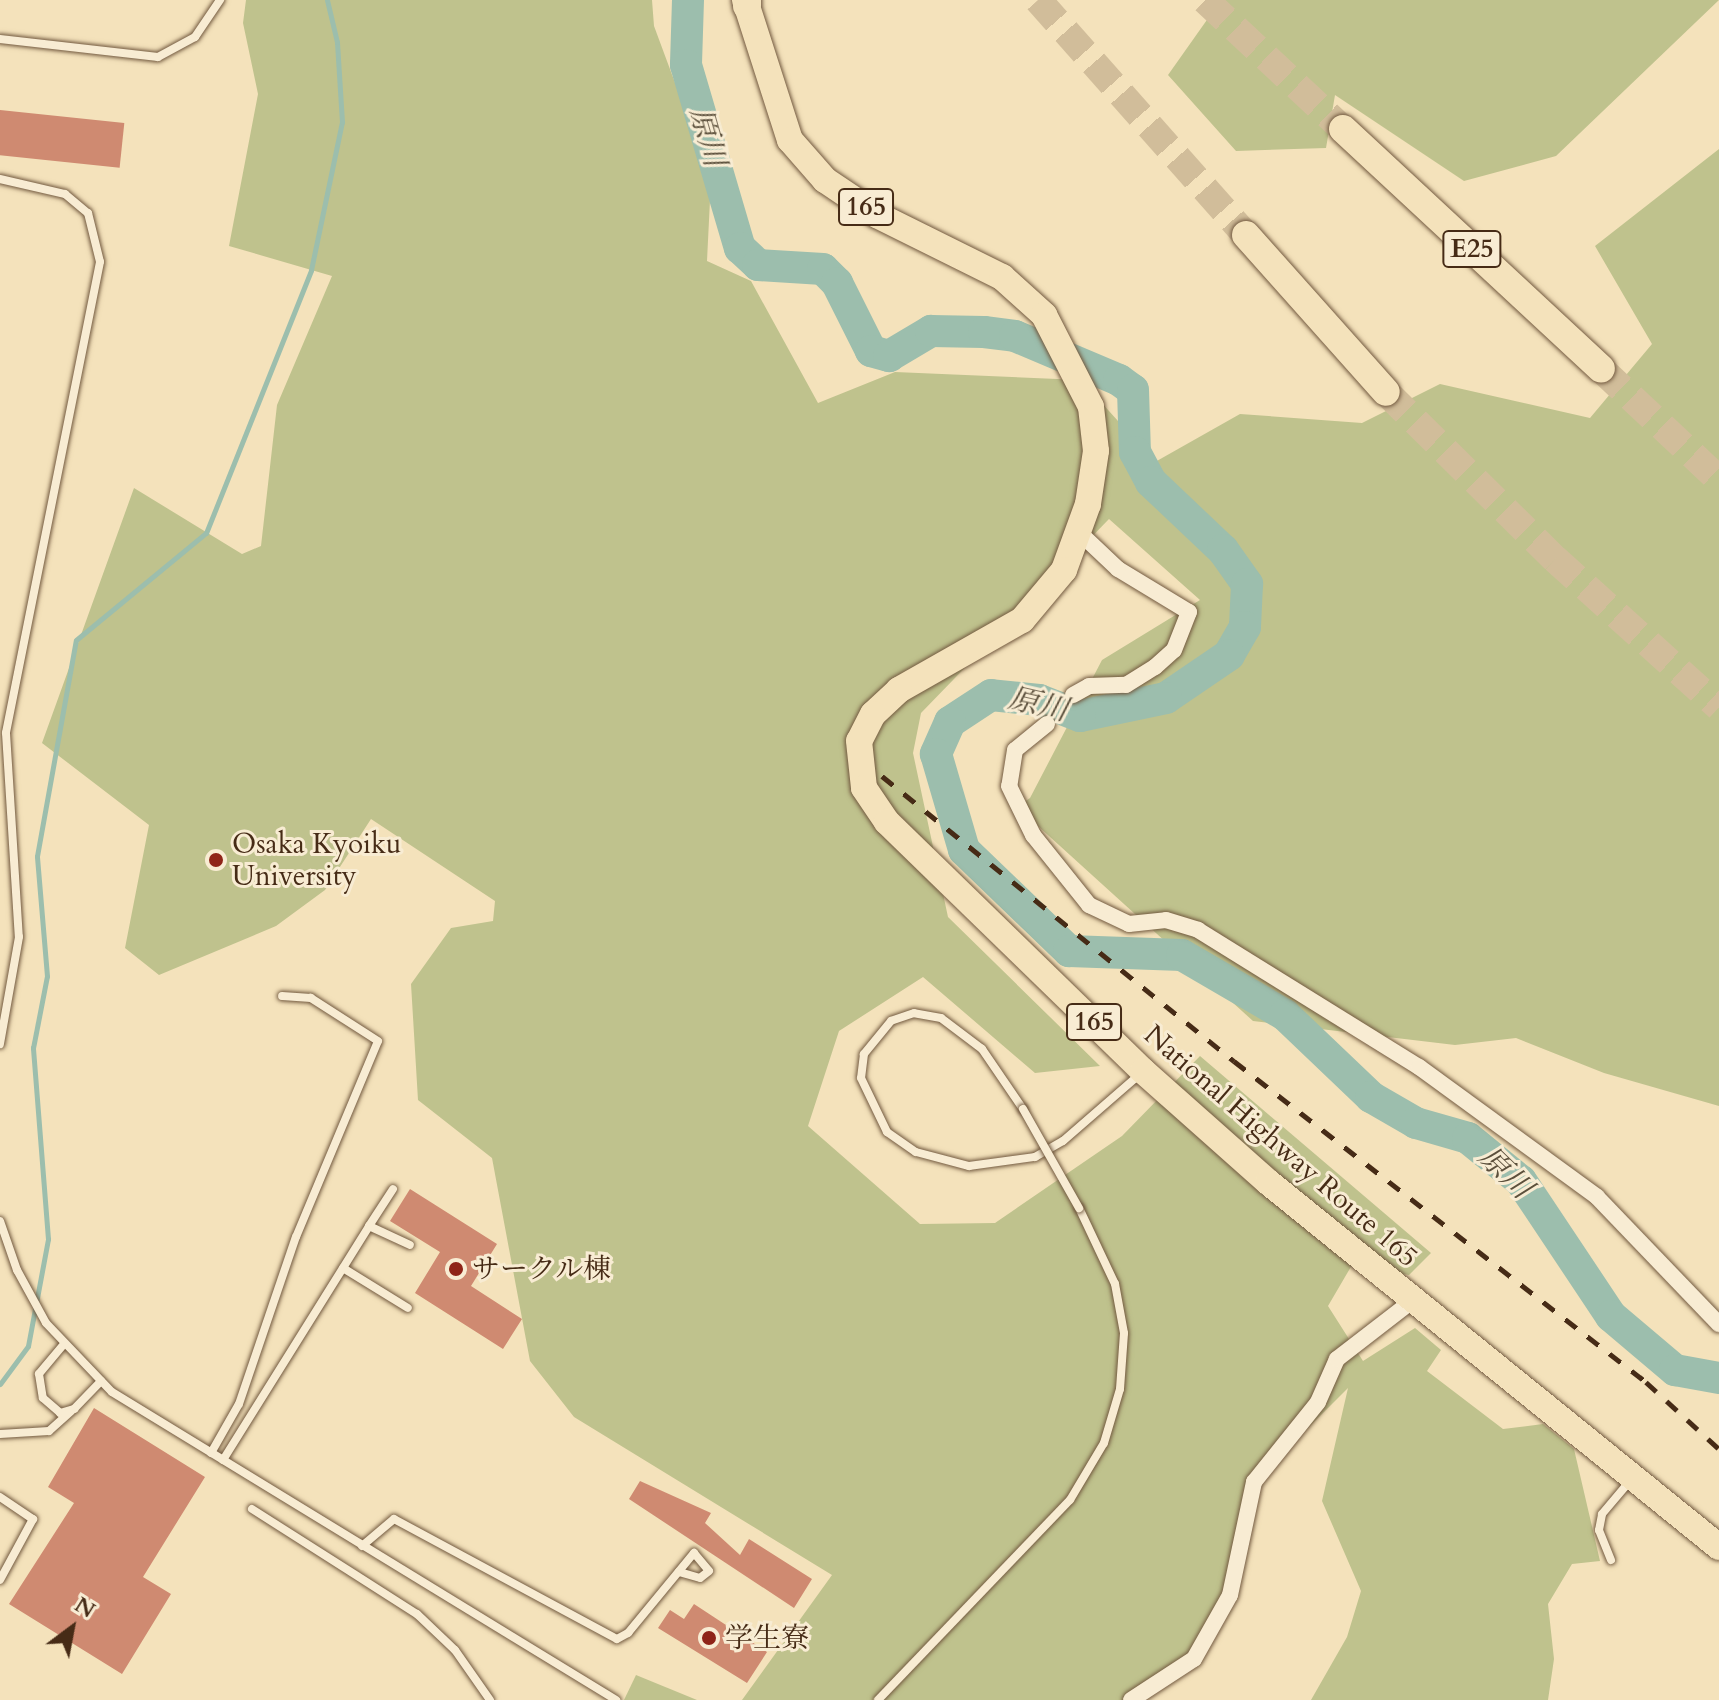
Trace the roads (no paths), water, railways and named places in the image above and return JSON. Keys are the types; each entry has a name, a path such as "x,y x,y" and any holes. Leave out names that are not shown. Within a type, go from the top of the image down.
{"highway":[{"name":"National Highway Route 165","path":"746,2 790,140 825,180 877,215 1002,277 1044,315 1066,349 1091,407 1096,451 1081,534 1064,570 1022,620 899,690 873,714 859,741 864,788 887,822 1143,1071 1412,1301 1719,1547"},
{"name":"E25","path":"1343,129 1601,369"},
{"path":"1246,235 1386,392"}],"street":[{"path":"1073,695 1089,686 1126,685 1155,667 1174,650 1189,612 1118,569 1081,534"},
{"path":"1047,724 1015,750 1009,786 1033,835 1089,905 1129,924 1166,920 1198,930 1419,1067 1597,1197 1719,1324"},
{"path":"1131,1700 1194,1659 1230,1595 1254,1482 1318,1402 1337,1359 1412,1301"}],"lane":[{"path":"0,39 158,57 195,37 220,0"},
{"path":"0,179 65,194 88,213 100,262 6,733 19,937 0,1044"},
{"path":"0,993 7,1005"},
{"path":"211,1453 239,1404 296,1237 378,1041 311,998 282,996"},
{"path":"878,1700 1070,1500 1104,1443 1120,1389 1124,1333 1115,1284 1079,1208 1023,1109 982,1049 941,1018 914,1013 891,1021 864,1054 861,1078 887,1132 916,1152 969,1166 1019,1161 1049,1149 1143,1071"},
{"path":"223,1460 393,1189"},
{"path":"0,1221 4,1242 17,1270 64,1344 101,1381 211,1453 616,1700"},
{"path":"369,1226 410,1245"},
{"path":"343,1268 408,1308"},
{"path":"64,1344 39,1374 43,1398 60,1413 74,1409"},
{"path":"0,1434 49,1431 101,1381"},
{"path":"1611,1560 1599,1530 1602,1514 1633,1477"},
{"path":"0,1497 33,1519 0,1580"},
{"path":"252,1509 417,1614 455,1650 490,1700"},
{"path":"362,1546 394,1519 617,1639 679,1572"}],"waterway":[{"path":"0,1384 28,1346 48,1239 33,1048 47,976 37,856 76,640 206,533 311,270 342,122 337,42 327,0"},
{"name":"原川","path":"688,0 686,65 740,248 758,265 823,269 837,283 871,351 889,356 931,331 984,332 1015,336 1119,380 1133,390 1135,452 1151,482 1223,550 1247,584 1245,627 1229,655 1166,698 1080,716 1039,700 991,695 950,722 936,754 964,850 1069,951 1182,955 1285,1015 1371,1097 1416,1123 1468,1138 1521,1181 1611,1316 1675,1370 1719,1378"}],"tunnel":[{"path":"1038,0 1246,235"},
{"path":"1205,0 1343,129"},
{"path":"1601,369 1719,480"},
{"path":"1386,392 1555,559 1719,707"}],"railway":[{"path":"882,776 1234,1061 1646,1382 1719,1449"}],"place":[{"name":"Osaka Kyoiku University","path":"216,860"},
{"name":"サークル棟","path":"456,1269"},
{"name":"学生寮","path":"709,1638"}]}
